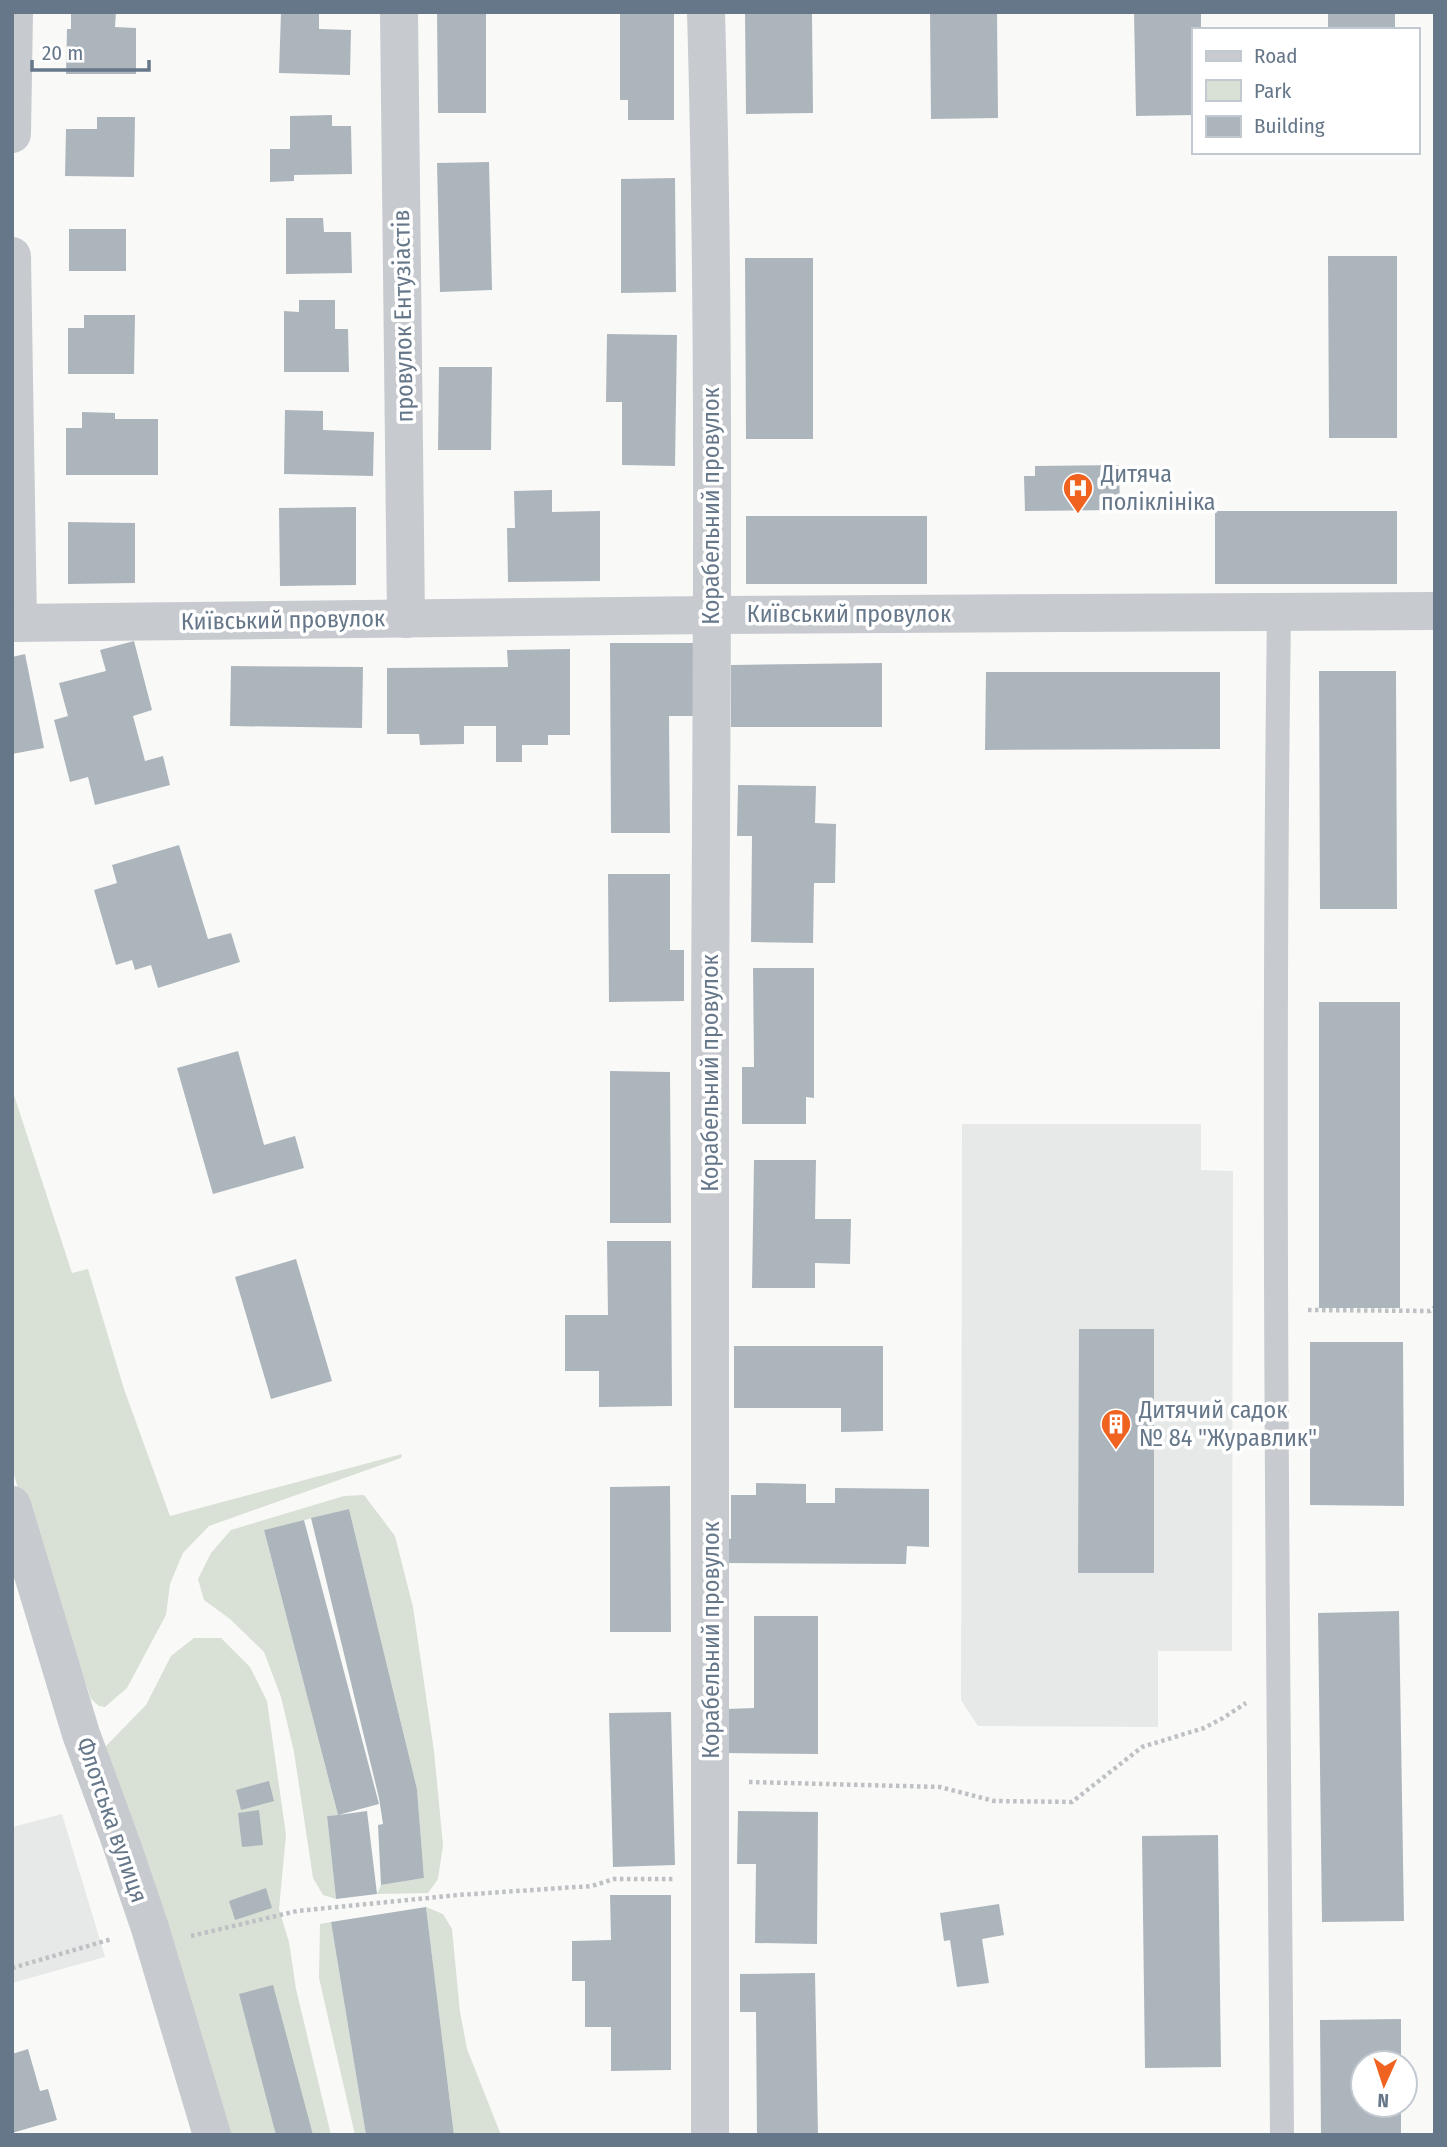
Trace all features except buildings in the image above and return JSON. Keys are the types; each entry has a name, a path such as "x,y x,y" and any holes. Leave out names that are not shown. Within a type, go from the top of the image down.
{"street":[{"path":"12,134 14,12"},
{"name":"провулок Ентузіастів","path":"399,12 406,619"},
{"name":"Корабельний провулок","path":"706,12 711,184 710,2135"},
{"path":"12,256 15,623"},
{"name":"Київський провулок","path":"15,623 711,615 1435,611"},
{"name":"Флотська вулиця","path":"12,1505 81,1734 150,1928 212,2135"}],"lane":[{"path":"1279,612 1275,909 1275,1309 1282,2135"}],"path":[{"path":"1275,1309 1430,1311 1435,1307"},
{"path":"711,1781 940,1787 994,1801 1072,1802 1142,1747 1204,1728 1278,1681"},
{"path":"12,1968 150,1928 176,1939 297,1912 458,1895 592,1886 614,1879 712,1879"}],"shaded area":[{"path":"962,1124 1201,1124 1201,1170 1233,1171 1232,1651 1158,1651 1158,1727 978,1726 961,1700"},
{"path":"62,1814 105,1957 12,1983 12,1827"}],"green space":[{"path":"12,1089 72,1273 88,1269 124,1389 170,1516 402,1454 401,1458 209,1526 183,1553 170,1584 166,1615 127,1688 105,1707 99,1706 91,1699 67,1628 47,1593 12,1467"},
{"path":"364,1495 395,1536 413,1607 434,1751 443,1845 438,1879 428,1893 377,1894 381,1885 424,1878 417,1789 349,1509 264,1530 338,1815 327,1816 336,1899 323,1895 313,1878 294,1752 281,1697 264,1652 230,1619 204,1600 198,1579 211,1553 231,1530 344,1496"},
{"path":"194,1638 221,1638 250,1667 267,1701 286,1835 279,1909 289,1942 296,1989 331,2135 227,2135 104,1748 146,1705 171,1656"},
{"path":"426,1907 443,1914 452,1929 460,2012 467,2049 501,2135 454,2135"},
{"path":"331,1922 366,2135 355,2135 319,1978 320,1924"}],"place":[{"name":"Дитяча поліклініка","path":"1078,515"},
{"name":"Дитячий садок № 84 \"Журавлик\"","path":"1116,1451"}]}
